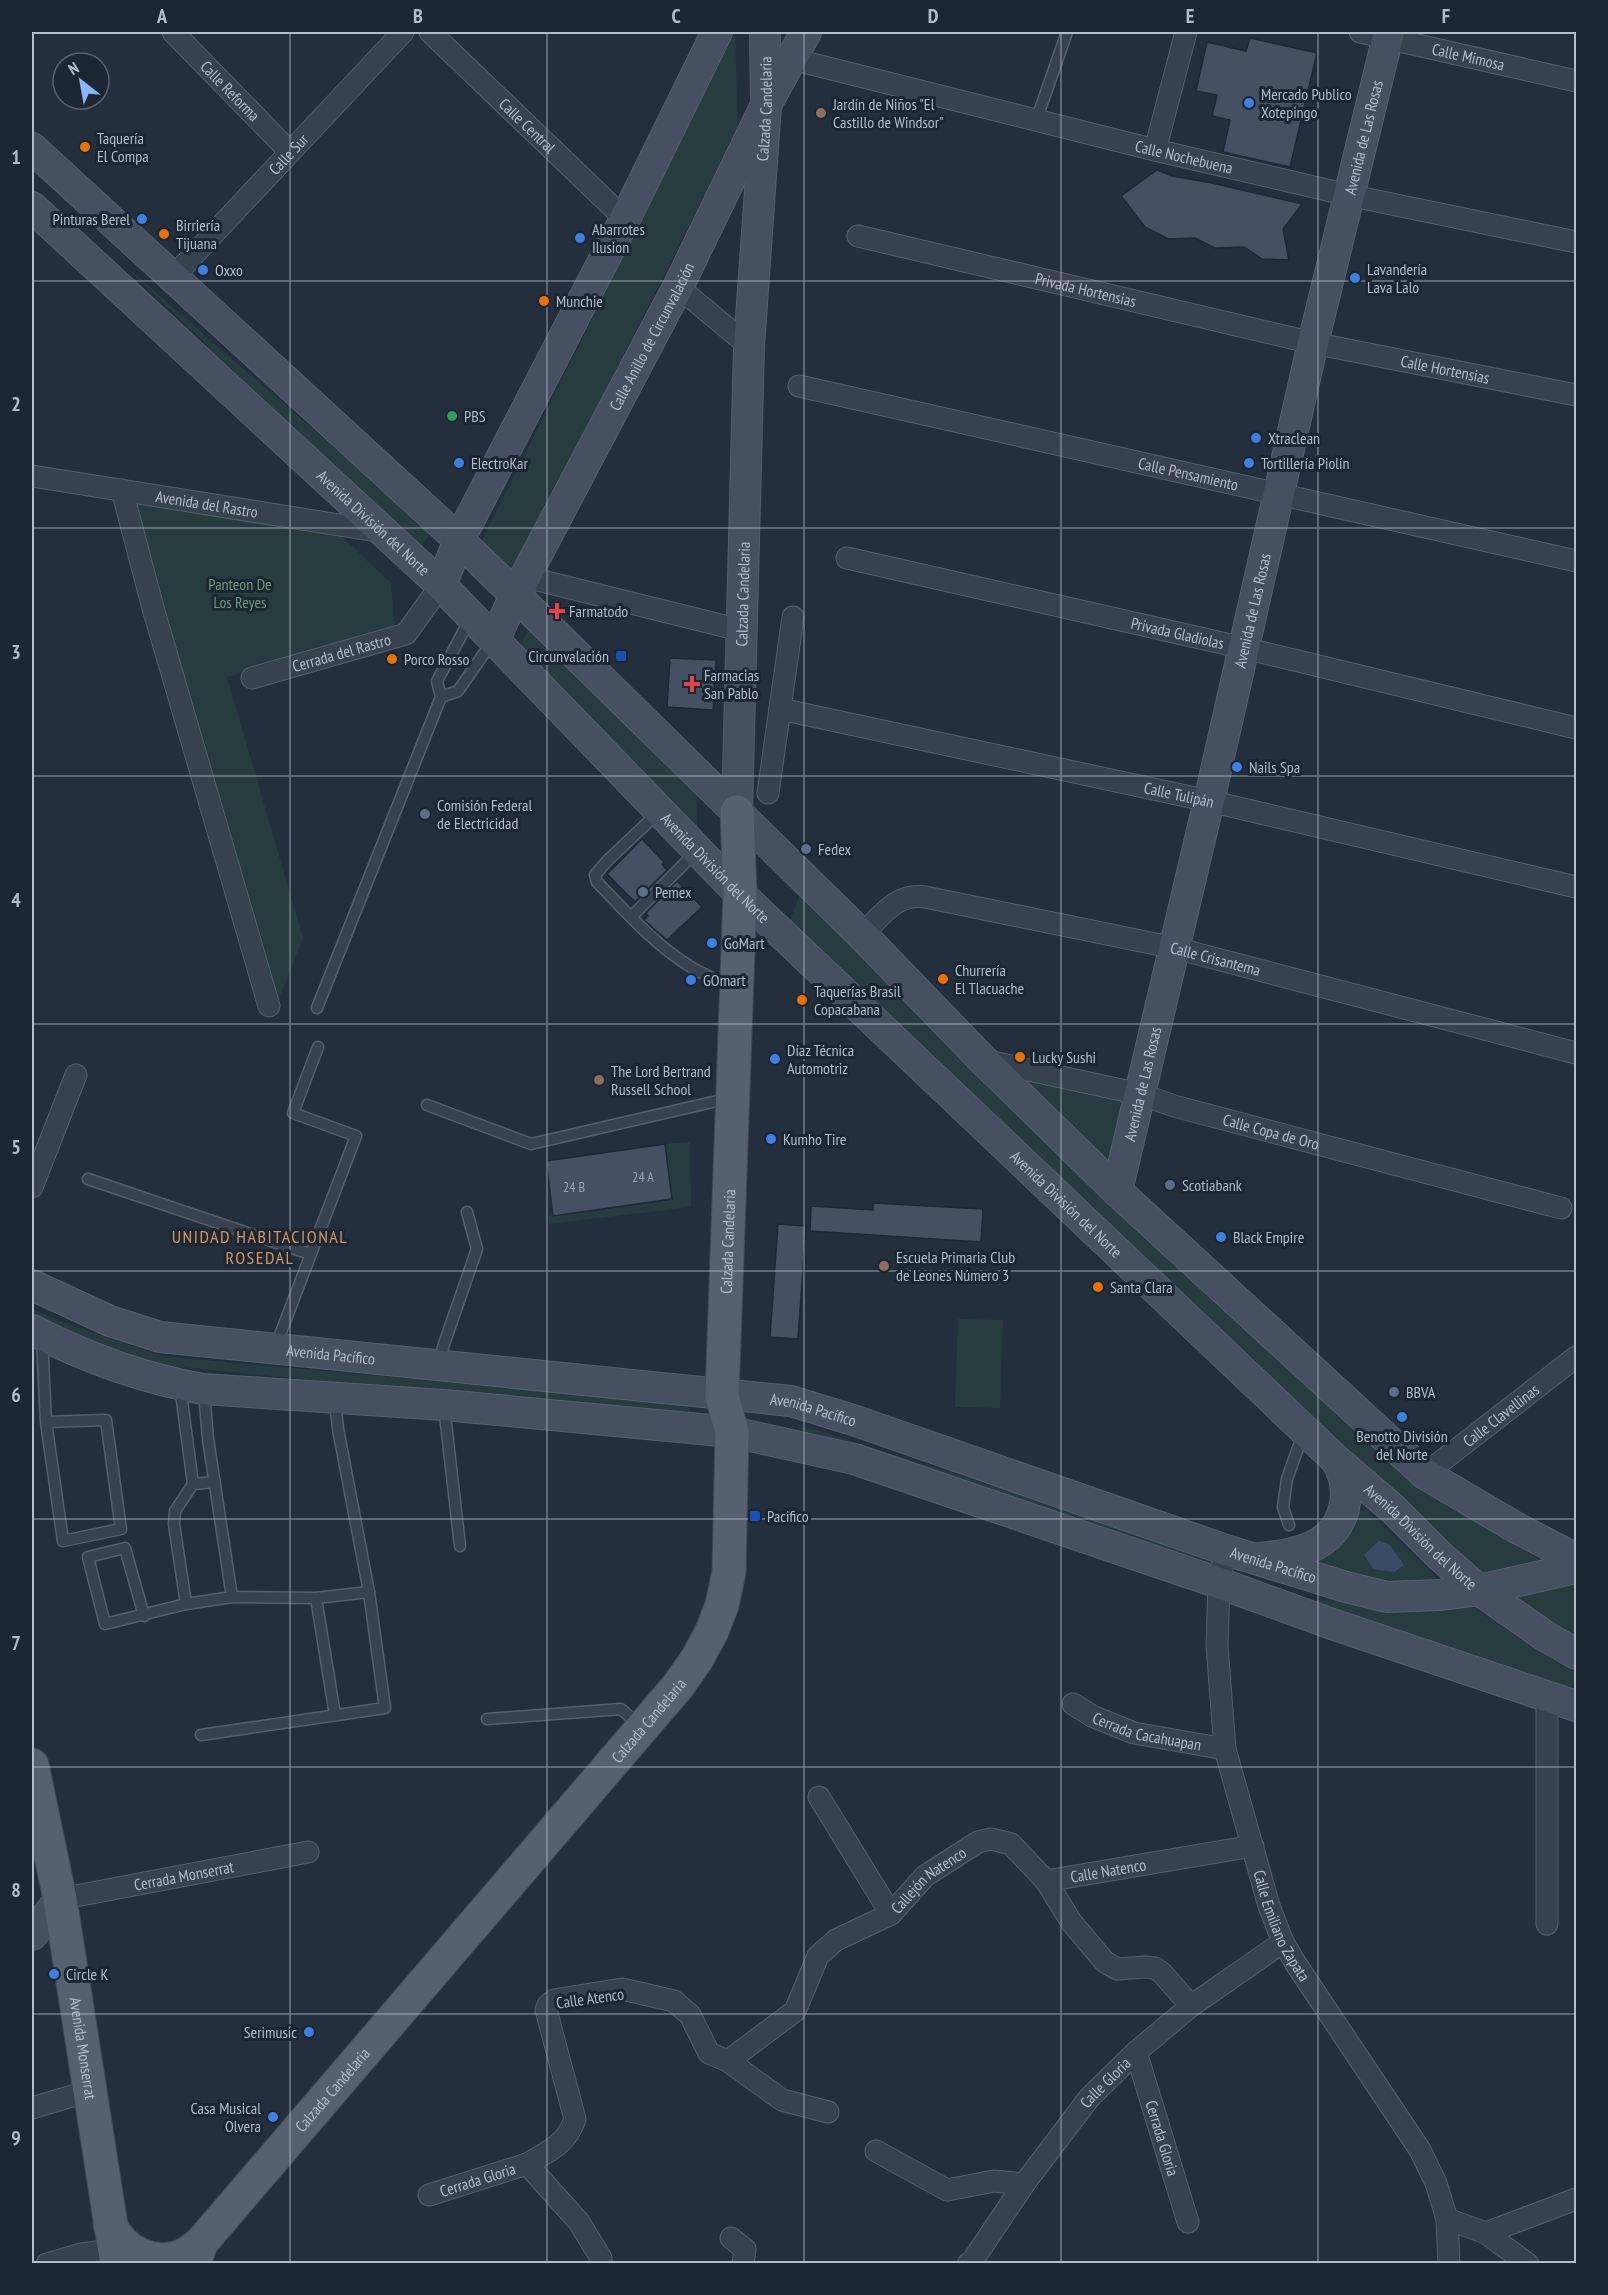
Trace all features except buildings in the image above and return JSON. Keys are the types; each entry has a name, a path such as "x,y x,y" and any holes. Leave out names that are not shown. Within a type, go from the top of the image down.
{"main road":[{"name":"Calzada Candelaria","path":"114,2246 115,2235 131,2251 152,2259 174,2258 198,2253 678,1686 697,1659 722,1605 729,1572 732,1432 722,1395 740,894 736,812"},
{"name":"Avenida Monserrat","path":"32,1765 60,1899 114,2246"}],"street":[{"name":"Calle Reforma","path":"173,32 289,151"},
{"name":"Calle Sur","path":"172,278 403,32"},
{"name":"Calle Central","path":"430,32 625,219"},
{"path":"441,585 459,540 625,219 717,32"},
{"name":"Calzada Candelaria","path":"736,812 748,346 766,105 765,32"},
{"name":"Calle Anillo de Circunvalación","path":"494,640 678,287 766,105 806,32"},
{"path":"1155,150 1186,32"},
{"name":"Calle Mimosa","path":"1379,33 1422,47 1576,81"},
{"name":"Avenida de Las Rosas","path":"1117,1191 1348,195 1379,33"},
{"name":"Calle Nochebuena","path":"792,59 1155,150 1348,195 1576,242"},
{"path":"32,148 459,540 520,587 736,812 862,935 982,1059 1117,1191 1425,1474 1515,1527 1576,1559"},
{"name":"Avenida División del Norte","path":"32,207 441,585 740,894 1336,1460 1393,1509 1440,1556 1479,1590 1545,1636 1576,1654"},
{"name":"Privada Hortensias","path":"858,236 1313,343"},
{"path":"678,287 748,346"},
{"name":"Calle Hortensias","path":"1313,343 1576,395"},
{"name":"Calle Pensamiento","path":"799,386 1576,561"},
{"name":"Avenida del Rastro","path":"32,476 384,532"},
{"path":"122,490 153,609 269,1006"},
{"name":"Privada Gladiolas","path":"847,558 1244,648 1576,728"},
{"name":"Cerrada del Rastro","path":"252,678 406,634 441,585"},
{"path":"520,587 740,630"},
{"path":"768,793 793,617"},
{"name":"Calle Tulipán","path":"780,709 1209,801 1576,887"},
{"name":"Calle Crisantema","path":"862,935 897,901 912,896 1175,948 1576,1053"},
{"name":"Calle Copa de Oro","path":"982,1059 1140,1094 1174,1106 1561,1208"},
{"path":"32,1186 76,1076"},
{"name":"Avenida Pacífico","path":"32,1285 110,1321 160,1337 790,1401 856,1421 1240,1555 1387,1598 1479,1590 1576,1568"},
{"name":"Avenida Pacífico","path":"37,1333 98,1359 192,1387 444,1406 732,1432 854,1459 1219,1583 1332,1624 1564,1699"},
{"name":"Calle Clavellinas","path":"1425,1474 1576,1357"},
{"path":"1240,1555 1301,1551 1312,1547 1332,1533 1344,1510 1347,1498 1343,1472 1336,1460"},
{"name":"Calle Emiliano Zapata","path":"1240,1555 1219,1583 1216,1646 1225,1749 1269,1906 1283,1942 1296,1964 1420,2150 1436,2183 1448,2219 1449,2264"},
{"path":"1547,1924 1564,1699"},
{"name":"Cerrada Cacahuapan","path":"1073,1704 1092,1716 1134,1733 1225,1749"},
{"path":"819,1797 891,1914"},
{"name":"Calle Natenco","path":"978,1842 991,1839 1011,1844 1046,1881 1253,1846"},
{"name":"Callejón Natenco","path":"728,2061 795,2011 818,1956 836,1941 891,1914 925,1876 978,1842"},
{"name":"Cerrada Monserrat","path":"60,1899 308,1852"},
{"path":"1046,1881 1072,1923 1105,1962 1117,1969 1155,1968 1191,2006"},
{"path":"32,1935 60,1899"},
{"name":"Calle Gloria","path":"968,2264 1024,2184 1089,2098 1136,2052 1191,2006 1283,1942"},
{"name":"Calle Atenco","path":"527,2164 556,2147 570,2135 575,2119 546,2010 554,2000 622,1989 674,2001 690,2015 709,2053 728,2061 782,2100 828,2112"},
{"name":"Cerrada Gloria","path":"1136,2052 1188,2222"},
{"path":"32,2108 89,2091"},
{"path":"876,2151 948,2190 994,2181 1024,2184"},
{"path":"527,2164 579,2222 601,2258 601,2264"},
{"name":"Cerrada Gloria","path":"429,2195 527,2164"},
{"path":"1486,2233 1576,2199"},
{"path":"1448,2219 1486,2233 1528,2264"},
{"path":"731,2238 745,2249 743,2264"},
{"path":"47,2264 114,2246"}],"lane":[{"path":"1036,121 1067,32"},
{"path":"317,1008 441,697 437,681 472,616"},
{"path":"441,697 458,691 494,640"},
{"path":"660,811 607,861 595,875 597,882 653,938 691,967 737,988"},
{"path":"631,917 698,850"},
{"path":"274,1348 356,1136 293,1113 318,1047"},
{"path":"427,1105 531,1144 733,1098"},
{"path":"88,1179 310,1254"},
{"path":"440,1365 443,1347 477,1249 467,1212"},
{"path":"37,1333 46,1422 63,1541 121,1529 106,1420 46,1422"},
{"path":"192,1387 215,1482 232,1597"},
{"path":"186,1604 174,1524 175,1511 193,1484 192,1387"},
{"path":"201,1735 385,1708 369,1592 338,1429 335,1399"},
{"path":"444,1406 460,1546"},
{"path":"1289,1525 1282,1507 1287,1479 1304,1430"},
{"path":"193,1484 215,1482"},
{"path":"144,1616 125,1548 88,1557 105,1624 144,1616 186,1604 232,1597 316,1598 369,1592"},
{"path":"316,1598 335,1715"},
{"path":"487,1719 621,1710 643,1728"}],"green space":[{"path":"735,32 738,129 510,580 477,550"},
{"path":"125,266 431,531 419,550"},
{"name":"Panteon De Los Reyes","path":"129,498 335,530 391,583 395,630 227,677 303,938 278,1001"},
{"path":"530,627 696,789 698,835 516,653"},
{"path":"800,894 1427,1489 1546,1564 1483,1575 1366,1475 789,923"},
{"path":"989,1054 1139,1095 1118,1183"},
{"path":"690,1142 691,1207 549,1224 548,1216 672,1199 665,1144"},
{"path":"32,1309 161,1356 688,1401 689,1412 401,1389 160,1365 50,1326 32,1316"},
{"path":"958,1319 1003,1320 1000,1408 955,1407"},
{"path":"794,1423 1194,1550 1193,1562 808,1434"},
{"path":"1364,1508 1444,1585 1392,1585 1305,1562"},
{"path":"1576,1573 1576,1638 1500,1589"},
{"path":"1309,1600 1469,1605 1576,1674 1576,1684 1564,1686"}],"water":[{"path":"1379,1541 1390,1545 1404,1565 1394,1572 1373,1569 1364,1555"}],"place":[{"name":"Mercado Publico Xotepingo","path":"1249,103"},
{"name":"Jardín de Niños \"El Castillo de Windsor\"","path":"821,113"},
{"name":"Taquería El Compa","path":"85,147"},
{"name":"Pinturas Berel","path":"142,219"},
{"name":"Birriería Tijuana","path":"164,234"},
{"name":"Abarrotes Ilusion","path":"580,238"},
{"name":"Oxxo","path":"203,270"},
{"name":"Lavandería Lava Lalo","path":"1355,278"},
{"name":"Munchie","path":"544,301"},
{"name":"PBS","path":"452,416"},
{"name":"Xtraclean","path":"1256,438"},
{"name":"ElectroKar","path":"459,463"},
{"name":"Tortillería Piolín","path":"1249,463"},
{"name":"Farmatodo","path":"557,611"},
{"name":"Circunvalación","path":"621,656"},
{"name":"Porco Rosso","path":"392,659"},
{"name":"Farmacias San Pablo","path":"692,684"},
{"name":"Nails Spa","path":"1237,767"},
{"name":"Comisión Federal de Electricidad","path":"425,814"},
{"name":"Fedex","path":"806,849"},
{"name":"Pemex","path":"643,892"},
{"name":"GoMart","path":"712,943"},
{"name":"Churrería El Tlacuache","path":"943,979"},
{"name":"GOmart","path":"691,980"},
{"name":"Taquerías Brasil Copacabana","path":"802,1000"},
{"name":"Lucky Sushi","path":"1020,1057"},
{"name":"Díaz Técnica Automotriz","path":"775,1059"},
{"name":"The Lord Bertrand Russell School","path":"599,1080"},
{"name":"Kumho Tire","path":"771,1139"},
{"name":"Scotiabank","path":"1170,1185"},
{"name":"Black Empire","path":"1221,1237"},
{"name":"Escuela Primaria Club de Leones Número 3","path":"884,1266"},
{"name":"Santa Clara","path":"1098,1287"},
{"name":"BBVA","path":"1394,1392"},
{"name":"Benotto División del Norte","path":"1402,1417"},
{"name":"Pacifico","path":"755,1516"},
{"name":"Circle K","path":"54,1974"},
{"name":"Serimusic","path":"309,2032"},
{"name":"Casa Musical Olvera","path":"273,2117"}],"district":[{"name":"UNIDAD HABITACIONAL ROSEDAL","path":"260,1247"}]}
